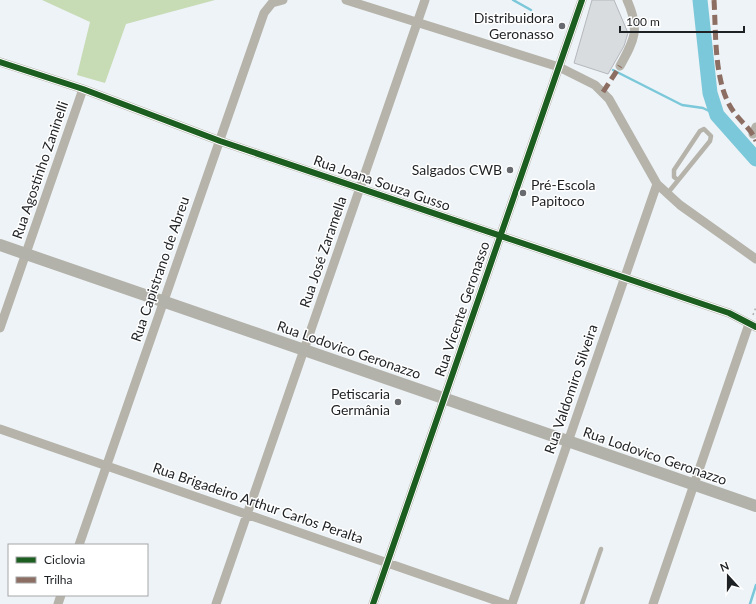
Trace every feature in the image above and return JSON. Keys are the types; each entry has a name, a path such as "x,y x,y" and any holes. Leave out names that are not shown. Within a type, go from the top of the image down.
{"main road":[{"name":"Rua Lodovico Geronazzo","path":"0,245 756,506"}],"street":[{"name":"Rua Capistrano de Abreu","path":"79,544 264,13 272,3 283,0"},
{"path":"346,0 559,68 585,79 603,92 657,184 667,194 756,259"},
{"name":"Rua José Zaramella","path":"216,604 425,0"},
{"name":"Rua Vicente Geronasso","path":"374,604 582,0"},
{"path":"620,66 630,49 635,33 635,23 627,0"},
{"name":"Rua Joana Souza Gusso","path":"0,62 83,89 220,141 729,313 752,326"},
{"name":"Rua Agostinho Zaninelli","path":"0,328 83,89"},
{"name":"Rua Valdomiro Silveira","path":"512,604 657,184"},
{"path":"653,604 694,485 752,326"},
{"name":"Rua Brigadeiro Arthur Carlos Peralta","path":"0,429 506,604"}],"lane":[{"path":"667,194 710,141 711,136 704,129 700,131 674,170 674,177 678,180"},
{"path":"582,604 601,549"}],"green space":[{"path":"42,0 215,0 126,24 105,83 77,75 90,22"}],"building":[{"path":"592,0 614,0 628,33 624,46 608,74 574,63"}],"waterway":[{"path":"513,0 531,10"},
{"path":"700,0 710,93 717,115 756,159"},
{"path":"613,70 682,105 703,108 717,115"},
{"path":"750,604 756,585"}],"marked path":[{"path":"714,0 718,69 721,82 730,106 754,136 756,141"},
{"path":"603,92 620,66"}],"cycle path":[{"path":"373,604 582,0"},
{"path":"0,62 83,89 220,141 729,313 756,327"}],"place":[{"name":"Distribuidora Geronasso","path":"562,26"},
{"name":"Salgados CWB","path":"510,170"},
{"name":"Pré-Escola Papitoco","path":"523,193"},
{"name":"Petiscaria Germânia","path":"398,402"}]}
